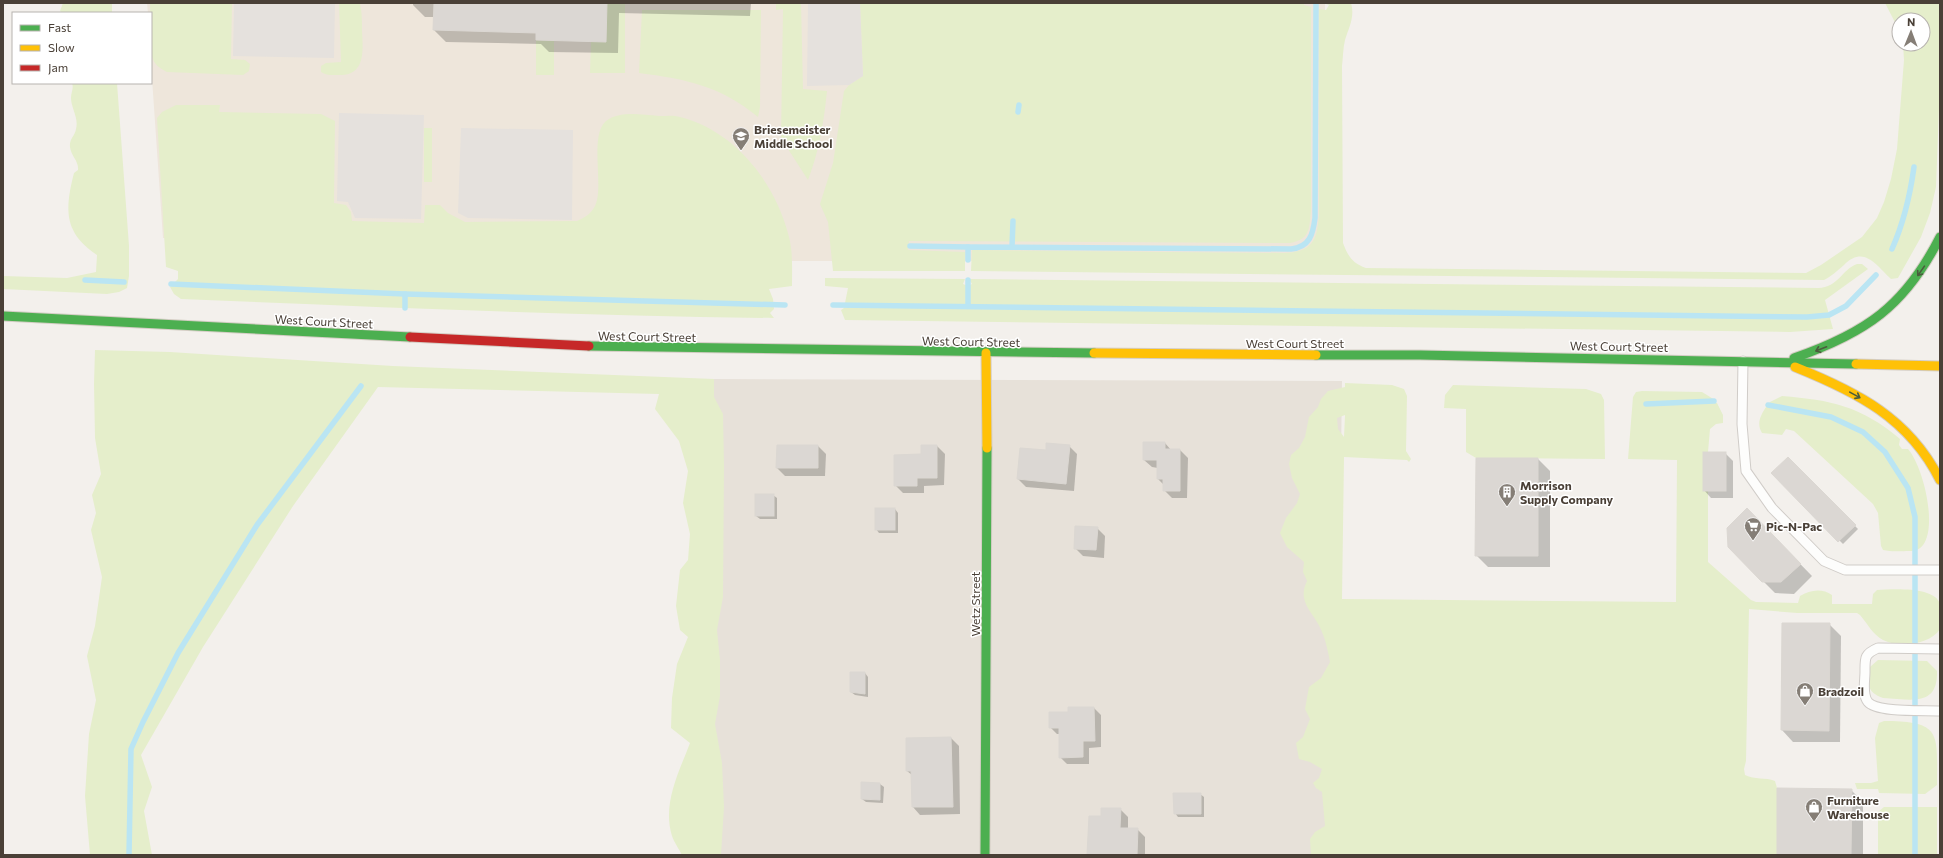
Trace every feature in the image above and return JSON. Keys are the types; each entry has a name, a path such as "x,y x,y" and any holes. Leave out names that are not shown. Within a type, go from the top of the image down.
{"main road":[{"path":"1781,362 1820,350 1853,335 1873,323 1889,309 1914,281 1926,264 1940,236"},
{"name":"West Court Street","path":"3,316 607,348 986,353 1412,355 1940,366"},
{"name":"Wetz Street","path":"985,855 987,530 986,353"},
{"path":"1781,362 1828,382 1870,403 1886,414 1902,427 1923,451 1940,480"}],"lane":[{"path":"1743,361 1742,424 1746,471 1772,508 1824,561 1845,570 1940,570"},
{"path":"1940,649 1878,648 1869,652 1865,658 1865,694 1868,702 1877,708 1940,711"}],"shaded area":[{"name":"Briesemeister Middle School","path":"147,3 1325,3 1324,261 789,261 353,248 163,238 152,78 152,12 148,12"},
{"path":"234,3 335,3 334,58 233,56"},
{"path":"808,3 860,3 863,76 849,85 807,86"},
{"path":"339,113 424,115 421,219 355,218 348,202 337,201"},
{"path":"461,128 573,130 572,220 468,218 458,213"},
{"path":"714,379 1342,381 1336,855 709,855"}],"green space":[{"path":"63,3 112,3 112,12 60,11"},
{"path":"150,3 232,3 231,59 245,60 250,64 249,71 243,75 167,72 160,68 154,62 152,57 152,12 150,12"},
{"path":"339,3 360,3 363,46 361,60 358,67 348,74 327,75 321,72 321,66 326,63 341,62"},
{"path":"607,3 625,3 625,73 590,73 591,42 606,42"},
{"path":"776,3 801,3 803,89 827,91 820,136 808,180 781,138 783,9 776,10"},
{"path":"860,3 1304,3 1304,5 1311,7 1311,211 1307,233 1301,239 1290,243 909,241 908,250 965,252 965,271 833,271 828,222 820,204 833,163 844,91 849,85 863,76"},
{"path":"1323,3 1351,3 1352,8 1351,22 1344,43 1342,66 1343,243 1351,258 1357,264 1366,268 1806,273 1821,265 1862,237 1877,218 1891,179 1897,149 1904,52 1931,52 1931,12 1891,12 1891,15 1885,3 1939,3 1940,81 1936,187 1930,213 1921,237 1898,278 1891,279 1875,263 1864,257 1851,259 1824,280 971,271 972,250 1284,253 1301,250 1307,247 1317,232 1319,215 1319,9 1326,10 1329,5"},
{"path":"642,10 761,10 760,107 758,117 744,106 716,91 688,81 639,73"},
{"path":"536,40 554,41 554,75 536,75"},
{"path":"72,84 117,84 129,246 129,276 127,288 119,292 107,294 3,289 3,276 67,278 96,272 97,255 78,238 69,219 68,209 71,186 74,173 78,170 70,147 70,142 77,125 71,102"},
{"path":"176,105 220,105 219,112 321,114 335,121 334,203 346,205 351,212 352,221 424,223 425,205 440,205 448,213 465,222 577,221 585,217 591,211 595,206 598,197 598,146 602,125 609,119 627,114 680,117 700,124 719,134 736,147 751,162 764,179 783,217 789,237 792,255 792,286 769,289 773,299 774,309 770,313 774,318 552,313 181,299 174,294 170,287 178,279 178,271 166,267 157,118 162,112"},
{"path":"424,128 432,128 432,182 424,182"},
{"path":"1857,264 1862,264 1868,269 1825,300 1833,329 1790,332 845,320 841,310 844,308 848,288 825,286 825,278 965,279 963,284 968,286 972,284 969,279 1818,288 1831,285 1847,270"},
{"path":"95,350 170,352 393,366 714,379 714,397 723,414 724,466 723,597 717,630 720,660 720,696 715,724 722,763 724,807 721,855 682,855 672,836 669,824 670,800 673,788 690,743 671,728 672,698 677,664 688,637 680,630 676,606 680,570 688,560 690,534 683,503 688,471 679,441 655,409 659,394 378,387 293,506 203,647 141,755 152,787 144,811 152,855 90,855 85,796 89,734 96,700 87,656 95,626 102,577 91,530 96,513 92,495 101,474 95,438"},
{"path":"1345,383 1392,385 1404,389 1407,396 1406,451 1411,459 1409,462 1407,460 1344,457 1342,599 1676,602 1677,460 1628,459 1633,397 1636,392 1642,391 1702,392 1715,400 1714,403 1717,403 1723,415 1723,423 1716,424 1710,429 1708,452 1703,452 1703,490 1708,491 1708,562 1751,600 1756,602 1798,603 1800,596 1808,592 1824,591 1832,595 1832,604 1872,604 1873,594 1877,590 1902,589 1922,591 1936,598 1940,604 1940,629 1929,639 1922,642 1913,644 1897,644 1879,638 1857,613 1797,613 1749,609 1746,761 1744,769 1745,775 1749,777 1775,781 1777,788 1777,855 1311,855 1310,839 1315,832 1325,826 1322,792 1316,788 1313,783 1319,778 1322,769 1310,762 1299,759 1296,743 1303,737 1310,719 1305,709 1309,687 1321,678 1330,662 1322,632 1305,602 1304,589 1307,581 1303,572 1304,562 1287,547 1280,533 1286,518 1297,503 1300,494 1292,478 1289,464 1291,455 1299,448 1305,437 1309,417 1318,407 1321,399 1328,391 1345,387","holes":["1345,415 1344,437 1338,429 1337,418"]},
{"path":"1453,385 1586,389 1601,394 1604,400 1605,459 1476,458 1466,452 1466,409 1444,408 1445,395"},
{"path":"1782,396 1816,400 1845,407 1872,419 1900,439 1899,445 1902,449 1908,449 1915,460 1926,491 1929,525 1926,539 1920,548 1910,551 1883,550 1881,546 1878,513 1873,504 1794,431 1786,429 1782,435 1762,433 1759,422 1762,413 1766,407 1771,407 1770,402"},
{"path":"1878,660 1927,661 1937,671 1936,683 1933,691 1920,699 1912,700 1883,698 1873,693 1869,687 1870,667"},
{"path":"1884,721 1917,724 1927,728 1933,734 1936,742 1937,753 1937,785 1925,794 1879,793 1878,789 1857,789 1855,783 1871,783 1878,781 1875,738 1879,723"},
{"path":"1884,807 1937,807 1937,855 1878,855 1878,812"}],"building":[{"path":"434,3 607,3 606,42 536,40 536,33 433,30"},
{"path":"1143,442 1165,442 1165,449 1180,449 1180,491 1163,491 1163,479 1157,479 1157,460 1143,460"},
{"path":"1046,443 1070,445 1066,484 1017,479 1020,448 1046,450"},
{"path":"777,445 818,445 818,468 776,468"},
{"path":"921,445 937,445 937,478 917,478 917,486 894,486 894,455 921,454"},
{"path":"1703,452 1726,452 1726,491 1703,491"},
{"name":"Pic-N-Pac","path":"1788,457 1856,525 1838,542 1771,473"},
{"name":"Morrison Supply Company","path":"1476,458 1538,458 1538,556 1475,556"},
{"path":"755,494 774,494 774,516 755,516"},
{"path":"875,508 895,508 895,530 875,530"},
{"name":"Pic-N-Pac","path":"1747,508 1801,564 1781,582 1762,582 1728,547 1727,528"},
{"path":"1075,526 1098,527 1096,550 1074,549"},
{"path":"1782,623 1830,623 1829,731 1781,730"},
{"path":"850,672 865,672 865,694 850,692"},
{"path":"1068,707 1094,707 1095,741 1083,741 1083,757 1059,758 1059,728 1049,728 1049,712 1068,712"},
{"path":"951,737 953,807 912,807 911,771 906,771 906,738"},
{"path":"861,782 880,783 880,800 861,799"},
{"name":"Furniture Warehouse","path":"1777,788 1852,789 1851,855 1777,855"},
{"path":"1173,793 1201,793 1201,814 1174,814"},
{"path":"1101,808 1121,808 1120,828 1138,828 1137,855 1087,855 1089,816 1101,816"}],"waterway":[{"path":"968,260 968,247 1291,249 1302,246 1312,234 1315,218 1316,3"},
{"path":"1018,112 1019,105"},
{"path":"1892,249 1906,209 1914,167"},
{"path":"1012,247 1013,221"},
{"path":"910,246 968,247"},
{"path":"833,305 1807,317 1829,315 1846,306 1876,275"},
{"path":"85,280 124,282"},
{"path":"968,280 968,306"},
{"path":"171,284 405,294 785,305"},
{"path":"405,294 405,308"},
{"path":"129,855 131,749 143,722 178,653 257,525 361,386"},
{"path":"1646,404 1714,401"},
{"path":"1768,405 1831,417 1863,432 1885,452 1908,488 1915,517 1915,855"}],"traffic: fast":[{"path":"1794,358 1842,338 1863,327 1881,314 1913,282 1927,261 1940,237"},
{"path":"3,316 410,337"},
{"path":"589,346 1094,353"},
{"path":"1316,355 1420,355 1856,364"},
{"path":"985,855 987,448"}],"traffic: slow":[{"path":"986,353 987,448"},
{"path":"1094,353 1316,355"},
{"path":"1856,364 1940,366"},
{"path":"1795,367 1818,376 1860,397 1897,424 1913,440 1927,458 1940,480"}],"traffic: jam":[{"path":"410,337 589,346"}],"place":[{"name":"Briesemeister Middle School","path":"741,151"},
{"name":"Morrison Supply Company","path":"1507,507"},
{"name":"Pic-N-Pac","path":"1753,541"},
{"name":"Bradzoil","path":"1805,706"},
{"name":"Furniture Warehouse","path":"1814,822"}]}
